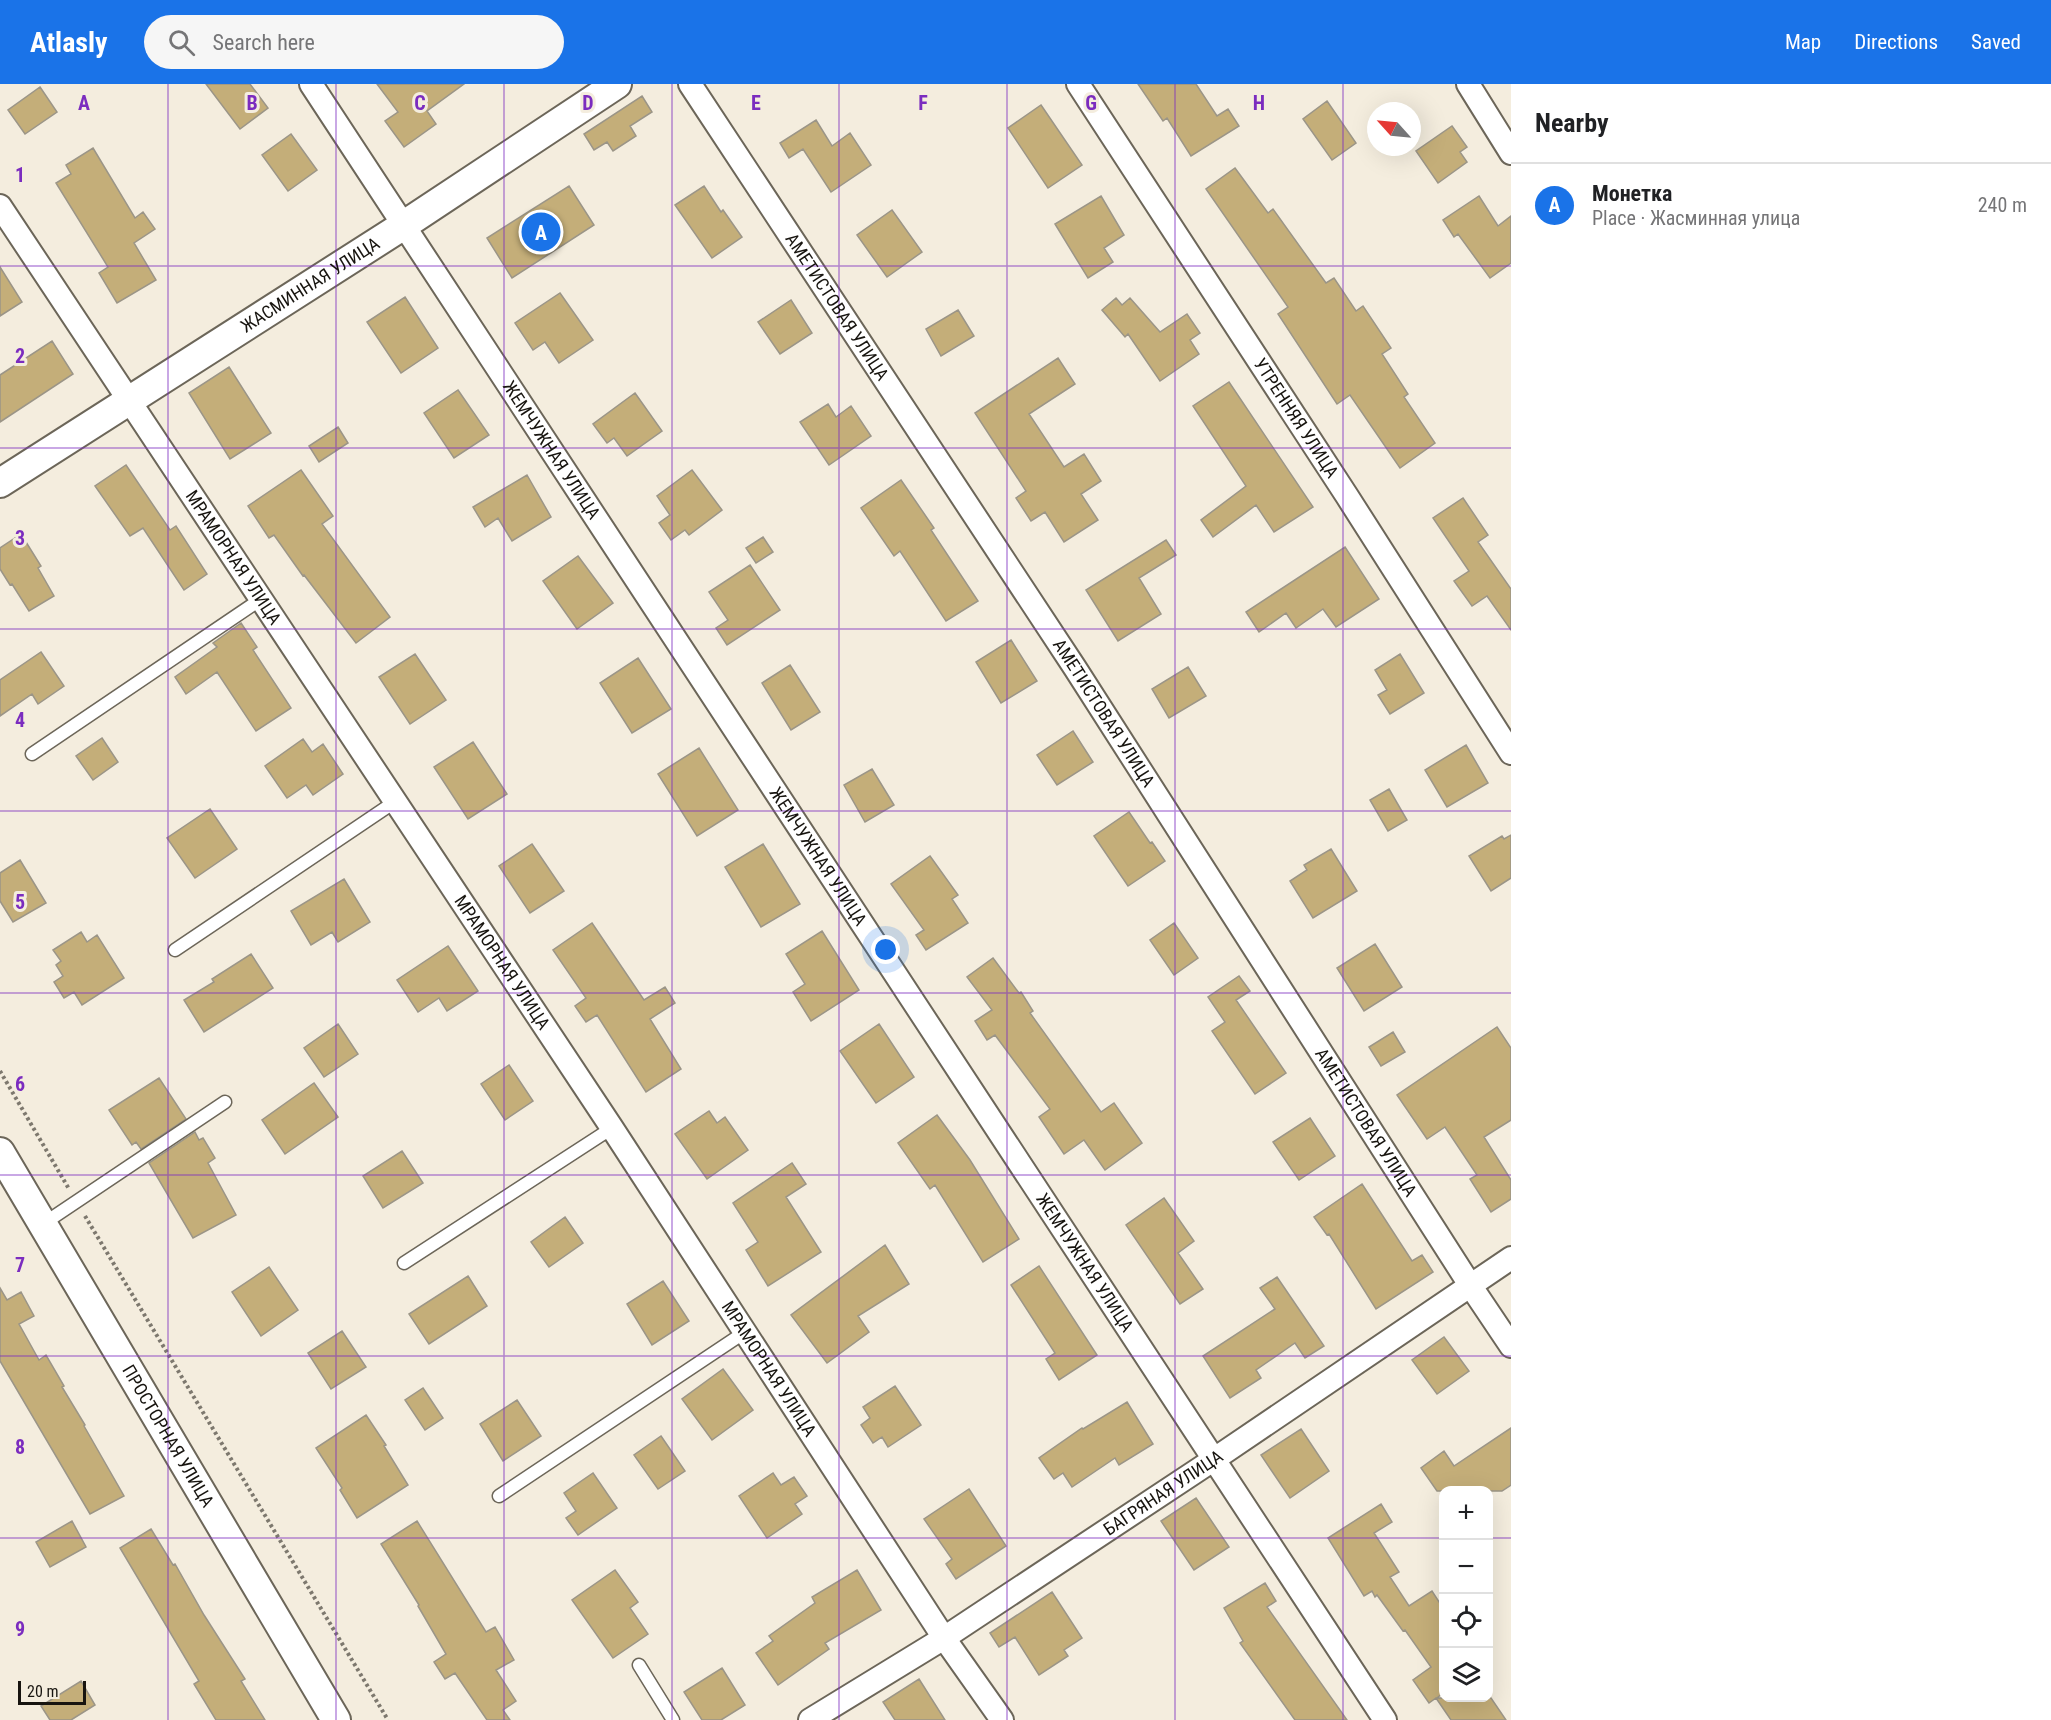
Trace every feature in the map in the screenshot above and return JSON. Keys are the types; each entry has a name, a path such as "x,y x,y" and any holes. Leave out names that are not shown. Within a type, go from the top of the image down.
{"street":[{"name":"ЖЕМЧУЖНАЯ УЛИЦА","path":"312,84 1385,1720"},
{"name":"ЖАСМИННАЯ УЛИЦА","path":"0,483 404,225 617,84"},
{"name":"АМЕТИСТОВАЯ УЛИЦА","path":"690,84 1075,668 1511,1346"},
{"name":"УТРЕННЯЯ УЛИЦА","path":"1078,84 1511,753"},
{"path":"1468,84 1511,153"},
{"name":"МРАМОРНАЯ УЛИЦА","path":"0,206 612,1128 944,1638 1002,1720"},
{"name":"ПРОСТОРНАЯ УЛИЦА","path":"0,1152 336,1720"},
{"name":"БАГРЯНАЯ УЛИЦА","path":"810,1720 944,1638 1213,1460 1511,1258"}],"lane":[{"path":"32,754 261,599"},
{"path":"175,950 396,801"},
{"path":"42,1224 225,1102"},
{"path":"404,1263 612,1128"},
{"path":"499,1496 745,1332"},
{"path":"639,1665 673,1720"}],"path":[{"path":"0,1071 76,1202 388,1720"}],"building":[{"path":"206,84 250,84 268,108 240,129"},
{"path":"377,84 464,84 427,111 436,124 404,147 385,121 398,112"},
{"path":"1138,84 1196,84 1217,116 1228,109 1239,126 1191,156 1167,118 1163,121"},
{"path":"40,87 57,112 25,134 8,110"},
{"path":"642,96 652,112 630,126 636,136 613,151 607,142 594,150 584,134"},
{"path":"1327,101 1356,143 1332,160 1303,119"},
{"path":"1041,105 1082,165 1048,188 1008,128"},
{"path":"816,120 832,146 850,133 871,165 831,192 803,149 789,158 780,143"},
{"path":"1452,126 1467,147 1460,152 1467,162 1438,183 1419,156 1421,148"},
{"path":"291,134 317,170 288,191 262,155"},
{"path":"93,148 135,218 143,212 155,229 134,243 156,280 117,303 99,273 108,267 56,183 71,174 66,165"},
{"path":"1235,168 1268,213 1273,209 1326,283 1334,278 1356,311 1363,306 1391,348 1382,354 1408,394 1404,397 1435,443 1400,468 1350,395 1337,404 1278,314 1288,307 1206,189"},
{"path":"569,186 594,225 512,278 487,238"},
{"path":"704,186 721,212 723,210 742,237 712,258 675,205"},
{"path":"1101,196 1124,235 1104,248 1113,262 1088,278 1055,224"},
{"path":"1479,196 1498,226 1511,216 1511,263 1490,278 1458,234 1454,237 1443,220"},
{"path":"892,210 922,252 887,277 857,235"},
{"path":"0,267 22,302 0,316"},
{"path":"560,293 593,340 559,363 545,342 533,350 515,323"},
{"path":"405,297 438,348 401,373 367,322"},
{"path":"1116,298 1122,305 1130,298 1160,332 1187,314 1200,333 1190,340 1199,354 1160,381 1128,334 1125,337 1102,310"},
{"path":"791,300 812,333 780,354 758,322"},
{"path":"958,310 974,336 941,356 926,329"},
{"path":"52,341 73,374 0,422 0,375"},
{"path":"1058,358 1075,384 1029,414 1064,467 1084,454 1101,481 1081,494 1098,520 1064,542 1045,512 1031,521 1016,498 1026,491 975,413"},
{"path":"229,367 271,433 230,459 189,393"},
{"path":"1229,382 1313,507 1274,532 1256,505 1213,537 1201,520 1246,486 1193,406"},
{"path":"458,390 489,435 454,458 424,413"},
{"path":"635,393 662,431 627,456 614,438 607,443 593,424"},
{"path":"828,404 836,417 851,406 871,436 829,465 800,422"},
{"path":"338,427 348,443 319,462 309,446"},
{"path":"126,465 170,530 176,526 207,574 184,590 143,528 130,536 95,486"},
{"path":"301,470 333,516 322,524 390,617 356,643 274,535 269,538 248,506"},
{"path":"692,470 722,510 689,535 685,530 671,540 659,523 670,515 657,496"},
{"path":"527,475 551,517 512,541 498,518 485,527 473,507"},
{"path":"901,480 934,528 931,530 978,601 946,621 900,551 894,556 861,508"},
{"path":"1463,498 1488,535 1478,542 1511,589 1511,630 1487,596 1472,606 1454,581 1469,571 1433,518"},
{"path":"21,534 41,566 38,568 54,596 29,611 0,569 0,548"},
{"path":"763,537 773,552 756,563 746,548"},
{"path":"1166,540 1176,555 1139,578 1161,614 1118,641 1086,590"},
{"path":"1345,547 1379,599 1336,627 1323,609 1296,628 1286,613 1259,632 1246,612"},
{"path":"578,556 613,603 577,629 543,581"},
{"path":"750,565 780,610 727,645 716,628 728,620 709,592"},
{"path":"241,623 257,647 253,650 291,708 256,731 217,672 186,694 175,677 217,647 213,643"},
{"path":"1011,640 1037,681 1001,703 976,662"},
{"path":"41,652 64,686 38,704 32,694 0,716 0,680"},
{"path":"415,654 446,700 410,724 379,677"},
{"path":"1400,654 1424,693 1390,714 1378,695 1387,690 1375,670"},
{"path":"638,658 671,709 632,733 600,683"},
{"path":"790,665 820,712 791,730 762,683"},
{"path":"1188,667 1206,696 1169,718 1152,689"},
{"path":"1073,731 1093,762 1057,785 1037,755"},
{"path":"102,738 118,762 93,780 76,756"},
{"path":"303,739 312,752 323,744 343,774 313,795 306,785 287,798 265,766"},
{"path":"473,742 507,794 468,819 434,767"},
{"path":"1466,745 1488,783 1447,807 1425,770"},
{"path":"699,748 738,810 697,836 658,774"},
{"path":"872,769 894,805 865,822 844,785"},
{"path":"1389,789 1407,820 1388,831 1370,800"},
{"path":"210,809 237,849 195,878 167,838"},
{"path":"1129,812 1165,861 1128,886 1094,836"},
{"path":"1511,835 1511,878 1491,891 1469,856 1502,836 1504,839"},
{"path":"532,844 564,891 530,913 499,866"},
{"path":"763,844 800,904 761,927 725,867"},
{"path":"1331,849 1357,891 1313,918 1290,881 1307,870 1304,865"},
{"path":"930,856 958,895 952,899 968,923 926,950 916,935 924,930 891,884"},
{"path":"20,860 46,903 13,922 0,901 0,873"},
{"path":"344,879 370,922 338,942 332,932 311,945 291,911"},
{"path":"592,923 644,1000 665,987 675,1003 650,1019 681,1069 646,1092 597,1015 586,1022 575,1006 586,998 553,950"},
{"path":"1174,923 1198,958 1174,975 1150,940"},
{"path":"822,931 859,990 811,1021 793,992 805,984 786,954"},
{"path":"81,932 87,942 97,935 124,978 82,1005 74,992 64,998 54,982 63,976 56,965 61,961 53,950"},
{"path":"1375,944 1402,987 1364,1011 1337,968"},
{"path":"448,946 478,991 447,1011 439,998 418,1012 397,980"},
{"path":"251,954 273,988 204,1032 184,1000 214,982 212,979"},
{"path":"993,958 1019,993 1021,992 1033,1011 1030,1013 1101,1112 1114,1103 1142,1143 1105,1170 1084,1140 1064,1154 1039,1117 1050,1109 995,1035 987,1040 975,1021 992,1010 967,977"},
{"path":"1239,976 1250,991 1236,1000 1286,1073 1255,1094 1212,1031 1225,1022 1208,997"},
{"path":"338,1024 358,1054 324,1077 304,1048"},
{"path":"879,1024 914,1077 876,1103 840,1051"},
{"path":"1497,1027 1511,1048 1511,1120 1484,1137 1511,1180 1511,1199 1491,1212 1470,1179 1477,1175 1445,1127 1427,1139 1397,1095"},
{"path":"1393,1032 1405,1052 1381,1066 1369,1047"},
{"path":"509,1065 533,1101 505,1120 481,1084"},
{"path":"159,1078 186,1119 141,1149 136,1142 132,1145 109,1110"},
{"path":"314,1083 338,1117 285,1154 262,1120"},
{"path":"709,1111 717,1123 725,1117 748,1150 707,1179 675,1134"},
{"path":"937,1115 970,1160 1019,1239 983,1262 935,1185 930,1189 898,1143"},
{"path":"1310,1118 1335,1156 1299,1180 1273,1142"},
{"path":"195,1132 199,1140 203,1138 215,1158 208,1163 236,1215 193,1238 149,1163"},
{"path":"402,1151 423,1183 383,1208 363,1176"},
{"path":"792,1163 806,1184 786,1197 821,1252 768,1286 746,1250 758,1242 733,1203"},
{"path":"1362,1184 1412,1261 1422,1255 1433,1272 1376,1309 1329,1234 1327,1235 1314,1217"},
{"path":"1164,1198 1194,1241 1178,1253 1203,1289 1180,1304 1126,1225"},
{"path":"565,1217 583,1243 549,1267 531,1242"},
{"path":"885,1245 909,1284 858,1316 869,1332 827,1363 791,1315"},
{"path":"1039,1266 1097,1355 1059,1380 1046,1359 1055,1353 1011,1285"},
{"path":"269,1267 298,1310 261,1336 232,1292"},
{"path":"468,1276 487,1306 429,1344 409,1314"},
{"path":"1277,1277 1324,1346 1305,1358 1295,1343 1256,1370 1261,1378 1230,1398 1203,1356 1275,1309 1260,1288"},
{"path":"663,1281 689,1321 652,1345 627,1304"},
{"path":"0,1288 7,1300 21,1292 34,1316 19,1324 39,1360 46,1355 124,1496 90,1514 0,1361"},
{"path":"342,1331 366,1367 331,1389 308,1353"},
{"path":"1444,1337 1469,1371 1437,1394 1412,1360"},
{"path":"723,1369 753,1410 712,1440 682,1399"},
{"path":"895,1386 921,1425 888,1447 882,1437 873,1443 861,1425 870,1418 863,1407"},
{"path":"423,1388 443,1418 425,1430 405,1400"},
{"path":"517,1400 541,1436 503,1461 480,1424"},
{"path":"1127,1402 1153,1444 1119,1465 1115,1458 1072,1487 1063,1473 1054,1479 1039,1458 1082,1428"},
{"path":"366,1415 408,1485 357,1518 340,1490 342,1488 316,1448"},
{"path":"1511,1428 1511,1485 1502,1491 1493,1491 1493,1486 1439,1486 1439,1491 1437,1491 1421,1468 1444,1451 1454,1466"},
{"path":"1301,1429 1329,1471 1290,1498 1261,1455"},
{"path":"661,1436 685,1471 658,1489 634,1455"},
{"path":"593,1473 617,1508 578,1535 566,1518 576,1511 564,1493"},
{"path":"773,1473 781,1485 794,1477 807,1496 795,1504 802,1514 767,1538 739,1496"},
{"path":"969,1489 1006,1546 956,1579 946,1564 952,1559 924,1519"},
{"path":"1196,1498 1229,1547 1194,1570 1161,1521"},
{"path":"1381,1504 1392,1522 1374,1533 1399,1572 1390,1577 1409,1606 1432,1591 1439,1602 1439,1696 1437,1698 1439,1702 1493,1701 1506,1720 1451,1720 1436,1698 1429,1703 1413,1680 1431,1667 1377,1595 1375,1597 1372,1591 1364,1596 1328,1538"},
{"path":"72,1521 86,1547 50,1567 36,1542"},
{"path":"417,1521 486,1632 495,1627 514,1660 496,1670 516,1701 503,1710 510,1720 487,1720 455,1673 445,1679 434,1662 446,1654 381,1544"},
{"path":"151,1529 245,1679 241,1681 265,1720 216,1720 194,1684 199,1681 120,1548"},
{"path":"615,1570 638,1602 630,1608 648,1634 613,1658 572,1600"},
{"path":"857,1570 881,1610 825,1643 829,1649 778,1685 756,1653 773,1641 769,1636 815,1603 812,1597"},
{"path":"1265,1583 1276,1601 1267,1607 1347,1720 1295,1720 1240,1643 1243,1641 1224,1608"},
{"path":"1052,1592 1082,1638 1064,1650 1068,1656 1039,1675 1015,1637 999,1647 990,1633"},
{"path":"722,1668 745,1705 721,1720 702,1720 684,1692"},
{"path":"919,1679 945,1720 895,1720 883,1702"},
{"path":"81,1681 95,1705 71,1720 50,1720 41,1706"}],"place":[{"name":"Монетка","path":"541,232"}]}
